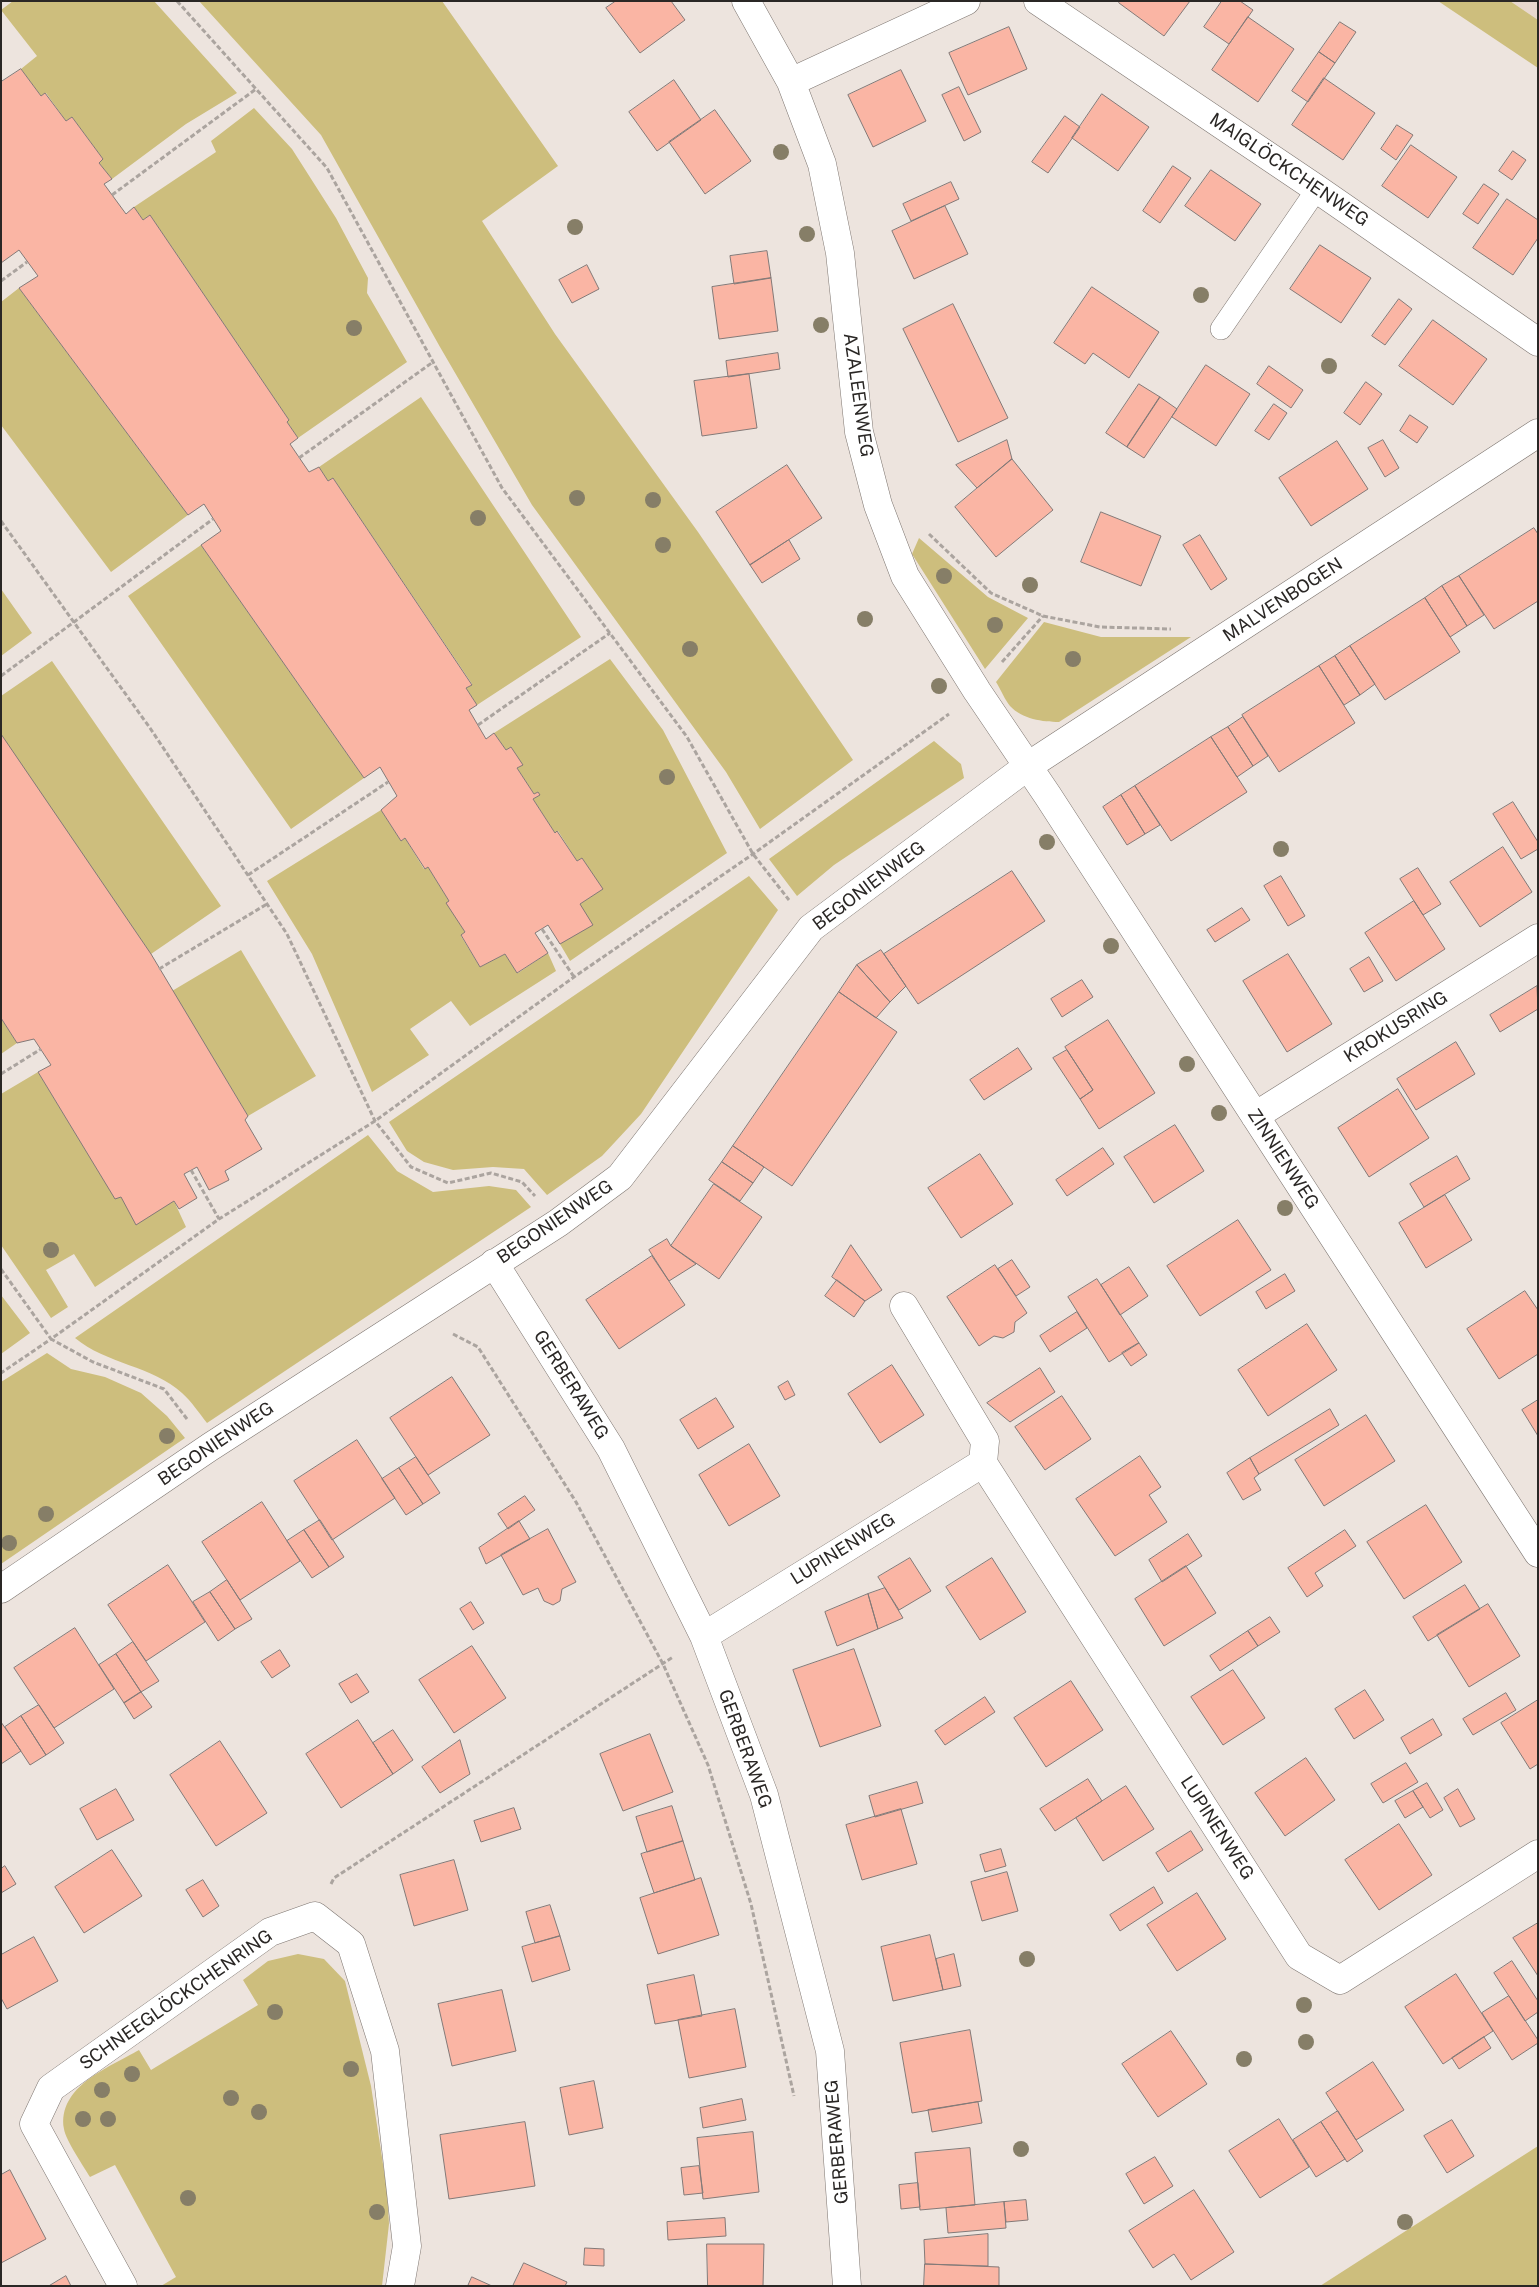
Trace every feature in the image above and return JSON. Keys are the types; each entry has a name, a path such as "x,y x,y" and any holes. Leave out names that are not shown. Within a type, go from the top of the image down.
{"street":[{"name":"AZALEENWEG","path":"746,1 791,82 822,164 840,253 859,432 878,505 905,576 977,691 1028,766"},
{"path":"791,82 966,1"},
{"name":"MAIGLÖCKCHENWEG","path":"1038,1 1317,189 1538,342"},
{"name":"MALVENBOGEN","path":"1028,766 1538,433"},
{"name":"BEGONIENWEG","path":"1,1589 210,1447 558,1223 620,1177 811,928 1028,766"},
{"name":"ZINNIENWEG","path":"1028,766 1538,1553"},
{"name":"KROKUSRING","path":"1255,1116 1538,938"},
{"name":"GERBERAWEG","path":"494,1263 611,1449 704,1636 764,1795 830,2051 847,2286"},
{"path":"904,1306 985,1441 983,1463"},
{"name":"LUPINENWEG","path":"704,1636 983,1463 1299,1956 1340,1980 1538,1854"},
{"path":"315,1916 351,1944 385,2051 407,2246 400,2286"},
{"name":"SCHNEEGLÖCKCHENRING","path":"123,2286 34,2124 50,2088 270,1932 315,1916"}],"lane":[{"path":"1221,329 1317,189"}],"path":[{"path":"177,1 327,168 502,488 687,737 753,854 811,928"},
{"path":"112,195 256,89"},
{"path":"1,281 27,262"},
{"path":"299,458 434,362"},
{"path":"1,676 213,519"},
{"path":"1,521 150,728 287,934 375,1121 410,1167 448,1183 491,1173 522,1182 558,1223"},
{"path":"927,532 991,593 1043,616 1100,627 1179,629"},
{"path":"1,1373 219,1219 375,1121 574,977 753,854 952,712 977,691 1043,616"},
{"path":"478,725 610,634"},
{"path":"248,875 388,782"},
{"path":"159,969 267,904"},
{"path":"542,929 574,977"},
{"path":"1,1074 41,1049"},
{"path":"191,1170 219,1219"},
{"path":"1,1269 51,1338 93,1362 164,1389 210,1447"},
{"path":"446,1336 453,1334 478,1347 500,1378 576,1502 663,1664 708,1765 751,1904 795,2102"},
{"path":"315,1916 334,1878 704,1636"}],"shaded area":[{"path":"13,1 154,1 237,93 186,124 112,179 99,163 103,159 72,117 66,121 46,93 41,96 21,69 37,56 1,10"},
{"path":"199,1 442,1 558,166 482,221 555,334 698,532 853,760 760,829 726,772 532,505 440,347 321,135"},
{"path":"1438,1 1510,1 1538,20 1538,68"},
{"path":"1510,1 1538,1 1538,20"},
{"path":"254,108 292,149 336,218 368,278 367,293 407,362 298,438 287,422 289,420 150,215 143,220 134,207 216,152 211,141"},
{"path":"19,288 188,515 111,572 1,425 1,302"},
{"path":"421,397 581,637 477,705 466,688 472,684 333,478 328,481 319,467"},
{"path":"919,538 988,597 1028,618 985,669 912,554"},
{"path":"201,545 364,778 291,829 128,596"},
{"path":"1,589 32,633 1,656"},
{"path":"1044,622 1101,637 1191,637 1059,722 1046,721 1020,714 1008,704 996,682"},
{"path":"610,659 663,730 727,853 570,961 560,944 580,904 602,889 582,858 577,861 558,831 555,833 533,799 539,794 538,792 534,794 517,768 522,764 511,747 506,750 494,733"},
{"path":"52,661 221,906 151,954 1,737 1,696"},
{"path":"934,741 961,764 964,778 834,865 797,896 769,859"},
{"path":"381,810 401,841 405,838 424,869 428,867 449,901 447,903 465,932 461,936 480,967 505,954 518,973 548,953 556,971 470,1026 451,1001 410,1029 429,1055 372,1092 312,954 267,881"},
{"path":"749,876 778,910 641,1114 602,1156 547,1195 524,1169 493,1167 453,1170 424,1162 407,1151 389,1122"},
{"path":"241,950 316,1076 248,1116 172,991"},
{"path":"1,1018 17,1043 1,1054"},
{"path":"38,1072 115,1198 174,1201 186,1227 95,1287 74,1254 46,1270 68,1307 51,1318 1,1245 1,1094"},
{"path":"368,1135 397,1171 433,1192 489,1186 516,1190 531,1207 207,1423 186,1396 170,1384 144,1371 101,1354 75,1338"},
{"path":"1,1295 30,1333 1,1354"},
{"path":"47,1353 71,1369 105,1377 141,1393 167,1416 185,1438 1,1564 1,1382"},
{"path":"298,1954 324,1959 345,1981 371,2086 387,2190 389,2224 382,2286 161,2286 176,2277 115,2165 90,2177 65,2134 64,2114 69,2101 88,2080 139,2050 151,2070 258,2005 243,1980 268,1961"},
{"path":"1538,2146 1538,2286 1320,2286"}],"building":[{"path":"616,1 671,1 685,20 640,53 606,8"},
{"path":"1120,1 1190,1 1164,36 1119,3"},
{"path":"1222,1 1240,1 1253,10 1229,44 1204,27"},
{"path":"1248,17 1294,49 1258,102 1212,70"},
{"path":"1340,22 1356,32 1335,63 1319,52"},
{"path":"1009,27 1027,69 968,95 949,53"},
{"path":"1319,52 1335,63 1308,102 1292,91"},
{"path":"21,69 41,96 45,93 66,121 72,117 103,159 99,163 112,179 104,184 126,214 134,207 143,220 150,215 289,420 287,422 298,438 290,444 309,472 319,467 328,481 333,478 472,685 466,688 477,705 469,710 486,739 494,733 506,750 511,747 523,765 517,768 534,794 538,792 540,795 533,799 555,833 557,831 577,861 582,858 603,889 580,904 593,925 560,944 548,925 535,933 548,953 517,973 505,954 480,967 461,935 465,932 446,903 449,901 428,867 425,869 405,838 401,841 381,810 397,796 380,767 364,778 201,545 221,531 204,504 188,515 19,288 38,276 19,250 1,263 1,82"},
{"path":"901,70 926,121 873,147 848,95"},
{"path":"1324,78 1375,113 1343,160 1292,125"},
{"path":"674,80 701,120 657,151 629,112"},
{"path":"959,87 981,132 964,141 942,95"},
{"path":"1102,94 1149,127 1118,171 1072,138"},
{"path":"715,110 751,161 705,194 669,142"},
{"path":"1065,116 1080,127 1048,173 1032,162"},
{"path":"1397,125 1413,135 1396,160 1381,149"},
{"path":"1411,145 1457,177 1428,218 1382,186"},
{"path":"1513,151 1526,160 1512,180 1499,171"},
{"path":"1173,166 1191,178 1160,223 1143,211"},
{"path":"1211,170 1261,204 1235,241 1185,206"},
{"path":"951,182 959,199 911,221 903,204"},
{"path":"1484,184 1499,194 1478,224 1463,214"},
{"path":"1507,199 1538,220 1538,238 1513,275 1473,248"},
{"path":"945,206 968,254 914,279 892,231"},
{"path":"1320,245 1371,278 1341,323 1290,289"},
{"path":"767,251 771,278 734,284 730,256"},
{"path":"587,265 599,289 572,303 559,280"},
{"path":"771,278 778,331 719,339 712,287"},
{"path":"1092,287 1159,332 1129,378 1093,353 1085,364 1054,343"},
{"path":"1399,299 1412,309 1385,345 1372,336"},
{"path":"953,304 1008,418 958,442 903,329"},
{"path":"1433,320 1487,359 1453,405 1399,366"},
{"path":"778,353 780,369 728,377 726,361"},
{"path":"1206,365 1250,394 1216,446 1172,417"},
{"path":"1269,366 1303,390 1291,408 1257,384"},
{"path":"749,374 757,428 702,436 694,381"},
{"path":"1366,382 1382,394 1360,425 1344,413"},
{"path":"1139,384 1160,397 1127,447 1106,433"},
{"path":"1160,397 1177,409 1144,458 1127,447"},
{"path":"1274,404 1287,413 1269,440 1255,431"},
{"path":"1410,415 1428,427 1417,443 1400,431"},
{"path":"1007,440 1012,459 977,488 956,465"},
{"path":"1383,440 1399,468 1385,477 1368,448"},
{"path":"1337,441 1368,489 1311,526 1279,478"},
{"path":"1012,459 1053,510 996,557 955,507"},
{"path":"787,465 822,518 750,565 716,512"},
{"path":"1101,512 1161,536 1141,586 1081,562"},
{"path":"1534,528 1538,534 1538,601 1494,629 1459,576"},
{"path":"1200,535 1227,579 1211,590 1183,545"},
{"path":"789,540 800,559 762,583 750,565"},
{"path":"1459,576 1484,615 1467,626 1442,586"},
{"path":"1442,586 1467,626 1450,637 1425,598"},
{"path":"1425,598 1460,652 1385,700 1350,646"},
{"path":"1350,646 1375,684 1360,695 1335,656"},
{"path":"1335,656 1360,695 1344,705 1319,666"},
{"path":"1319,666 1355,723 1279,772 1242,715"},
{"path":"1243,717 1268,756 1253,766 1228,727"},
{"path":"1228,727 1253,766 1237,777 1211,737"},
{"path":"1,734 151,954 248,1116 245,1120 262,1149 225,1171 229,1180 209,1190 197,1167 184,1174 197,1198 179,1209 174,1201 136,1225 121,1197 115,1199 38,1072 51,1065 34,1039 17,1043 1,1018"},
{"path":"1211,737 1247,792 1171,841 1135,786"},
{"path":"1135,786 1160,825 1145,834 1121,795"},
{"path":"1121,795 1145,834 1127,845 1103,807"},
{"path":"1513,802 1538,842 1538,849 1521,859 1493,814"},
{"path":"1503,847 1532,892 1480,927 1450,882"},
{"path":"1418,868 1441,904 1423,915 1400,879"},
{"path":"1012,871 1045,921 918,1004 884,954"},
{"path":"1281,876 1305,916 1288,926 1264,886"},
{"path":"1414,901 1445,949 1396,981 1365,933"},
{"path":"1242,908 1250,920 1215,942 1207,930"},
{"path":"881,950 906,986 890,1002 857,965"},
{"path":"1288,954 1332,1024 1287,1052 1243,981"},
{"path":"1369,957 1383,981 1364,992 1350,969"},
{"path":"857,965 890,1002 876,1018 839,992"},
{"path":"1082,980 1093,997 1062,1017 1051,999"},
{"path":"1537,986 1538,1009 1500,1032 1490,1015"},
{"path":"839,992 897,1032 792,1186 733,1146"},
{"path":"1108,1020 1155,1093 1099,1129 1080,1099 1093,1090 1065,1047"},
{"path":"1456,1042 1475,1074 1416,1110 1397,1079"},
{"path":"1018,1048 1032,1069 984,1100 970,1080"},
{"path":"1067,1050 1093,1090 1080,1099 1053,1058"},
{"path":"1398,1089 1429,1138 1369,1177 1338,1128"},
{"path":"1175,1125 1204,1171 1154,1203 1124,1157"},
{"path":"733,1146 764,1167 753,1183 722,1162"},
{"path":"1103,1148 1114,1164 1067,1196 1056,1180"},
{"path":"980,1154 1013,1204 961,1238 928,1188"},
{"path":"1457,1156 1470,1179 1424,1207 1410,1184"},
{"path":"722,1162 753,1183 740,1201 709,1180"},
{"path":"714,1184 762,1217 719,1279 671,1246"},
{"path":"1445,1195 1472,1240 1426,1268 1399,1223"},
{"path":"1238,1220 1271,1270 1200,1316 1167,1266"},
{"path":"667,1239 671,1246 696,1264 669,1281 649,1250"},
{"path":"851,1245 882,1290 865,1301 832,1277"},
{"path":"652,1256 685,1305 619,1349 586,1300"},
{"path":"1012,1260 1030,1287 1016,1296 998,1269"},
{"path":"995,1265 1027,1313 1015,1322 1014,1332 1003,1338 994,1336 979,1346 947,1297"},
{"path":"1129,1267 1148,1296 1120,1315 1101,1285"},
{"path":"1285,1274 1295,1291 1266,1309 1256,1292"},
{"path":"1097,1279 1139,1343 1109,1362 1068,1297"},
{"path":"837,1280 865,1301 854,1317 825,1296"},
{"path":"1525,1291 1538,1310 1538,1354 1499,1379 1467,1329"},
{"path":"1077,1312 1087,1328 1050,1352 1040,1336"},
{"path":"1307,1324 1337,1370 1268,1416 1238,1370"},
{"path":"1139,1343 1147,1355 1131,1366 1122,1353"},
{"path":"892,1365 924,1415 880,1443 848,1394"},
{"path":"1040,1368 1055,1392 1010,1422 987,1403"},
{"path":"452,1377 490,1435 428,1475 390,1418"},
{"path":"788,1381 795,1395 785,1400 778,1387"},
{"path":"1062,1396 1091,1439 1045,1470 1015,1427"},
{"path":"716,1398 734,1427 698,1449 680,1420"},
{"path":"1538,1400 1538,1436 1522,1410"},
{"path":"1330,1409 1339,1425 1259,1474 1250,1458"},
{"path":"1366,1415 1395,1461 1324,1506 1295,1460"},
{"path":"357,1440 395,1498 332,1540 294,1481"},
{"path":"749,1444 780,1496 729,1526 699,1475"},
{"path":"1140,1456 1161,1487 1149,1495 1167,1522 1115,1556 1076,1499"},
{"path":"416,1457 440,1493 423,1504 399,1468"},
{"path":"1250,1458 1259,1474 1254,1478 1261,1490 1243,1500 1227,1473"},
{"path":"399,1468 423,1504 406,1515 382,1479"},
{"path":"525,1496 535,1510 508,1529 498,1514"},
{"path":"262,1502 300,1561 240,1600 202,1542"},
{"path":"1426,1505 1462,1562 1404,1599 1367,1542"},
{"path":"320,1520 344,1557 329,1567 304,1530"},
{"path":"519,1521 530,1539 486,1564 479,1548"},
{"path":"548,1529 576,1582 562,1589 560,1601 553,1605 544,1601 538,1588 523,1595 501,1555"},
{"path":"304,1530 329,1567 312,1578 287,1541"},
{"path":"1345,1530 1356,1546 1315,1573 1323,1586 1307,1597 1288,1568"},
{"path":"1188,1534 1202,1556 1162,1582 1149,1560"},
{"path":"910,1558 931,1591 899,1610 878,1577"},
{"path":"992,1558 1026,1612 980,1640 946,1587"},
{"path":"168,1565 205,1622 146,1661 108,1605"},
{"path":"1186,1566 1216,1613 1164,1646 1135,1599"},
{"path":"227,1580 252,1619 235,1629 210,1592"},
{"path":"1465,1585 1480,1609 1428,1641 1413,1617"},
{"path":"885,1588 903,1618 878,1629 868,1594"},
{"path":"210,1592 235,1629 218,1641 193,1602"},
{"path":"868,1594 878,1629 837,1646 825,1612"},
{"path":"471,1602 484,1623 473,1630 460,1609"},
{"path":"1488,1604 1520,1656 1469,1687 1437,1635"},
{"path":"1270,1617 1280,1632 1258,1646 1248,1631"},
{"path":"75,1628 114,1689 54,1728 14,1668"},
{"path":"1248,1631 1258,1646 1220,1671 1210,1656"},
{"path":"133,1642 159,1681 141,1692 116,1654"},
{"path":"472,1646 506,1698 454,1733 419,1680"},
{"path":"854,1649 881,1726 820,1747 793,1670"},
{"path":"280,1650 290,1666 272,1678 261,1662"},
{"path":"116,1654 141,1692 124,1703 99,1665"},
{"path":"1233,1670 1265,1718 1223,1745 1191,1697"},
{"path":"357,1674 369,1692 351,1703 339,1684"},
{"path":"1071,1681 1103,1730 1046,1767 1014,1718"},
{"path":"1365,1690 1384,1720 1354,1739 1335,1709"},
{"path":"141,1692 152,1707 134,1719 124,1703"},
{"path":"1506,1693 1516,1710 1473,1735 1463,1719"},
{"path":"985,1697 995,1712 945,1745 935,1731"},
{"path":"1538,1700 1538,1764 1530,1769 1501,1723"},
{"path":"39,1705 64,1743 46,1755 21,1716"},
{"path":"21,1716 46,1755 30,1765 5,1727"},
{"path":"1433,1719 1442,1735 1410,1754 1401,1738"},
{"path":"358,1720 393,1774 341,1808 306,1754"},
{"path":"1,1722 21,1751 1,1764"},
{"path":"393,1730 413,1760 393,1774 373,1743"},
{"path":"650,1734 673,1792 623,1811 600,1754"},
{"path":"460,1740 470,1774 440,1793 422,1767"},
{"path":"220,1741 267,1813 216,1846 170,1775"},
{"path":"1306,1758 1335,1800 1285,1836 1255,1793"},
{"path":"1406,1763 1418,1782 1383,1803 1371,1784"},
{"path":"1088,1779 1102,1801 1055,1831 1040,1809"},
{"path":"917,1782 923,1803 875,1817 869,1796"},
{"path":"1427,1783 1443,1810 1430,1818 1413,1791"},
{"path":"1126,1786 1154,1829 1103,1861 1076,1818"},
{"path":"116,1789 134,1820 97,1840 80,1809"},
{"path":"1458,1789 1475,1819 1460,1827 1444,1798"},
{"path":"1413,1791 1423,1807 1405,1818 1395,1801"},
{"path":"672,1806 683,1841 647,1852 636,1817"},
{"path":"514,1808 521,1829 481,1842 474,1821"},
{"path":"901,1809 917,1864 862,1880 846,1825"},
{"path":"1399,1824 1432,1875 1379,1910 1345,1860"},
{"path":"1191,1831 1203,1850 1168,1872 1156,1853"},
{"path":"683,1841 695,1880 654,1893 641,1854"},
{"path":"1001,1849 1006,1866 985,1872 980,1855"},
{"path":"112,1850 142,1896 84,1933 55,1887"},
{"path":"454,1860 468,1910 414,1926 400,1875"},
{"path":"5,1866 16,1884 1,1893 1,1869"},
{"path":"1007,1872 1018,1911 982,1921 971,1882"},
{"path":"701,1878 719,1935 658,1954 640,1898"},
{"path":"203,1880 219,1906 203,1917 186,1890"},
{"path":"1154,1887 1163,1903 1120,1931 1110,1915"},
{"path":"1197,1893 1226,1939 1177,1971 1147,1925"},
{"path":"550,1905 560,1936 535,1943 526,1912"},
{"path":"1538,1923 1538,1976 1513,1938"},
{"path":"930,1935 943,1990 893,2001 881,1947"},
{"path":"560,1936 570,1970 532,1982 522,1947"},
{"path":"34,1937 58,1981 7,2009 1,1998 1,1955"},
{"path":"954,1954 961,1986 943,1990 936,1959"},
{"path":"1512,1961 1538,2001 1538,2012 1525,2021 1494,1973"},
{"path":"1456,1974 1493,2031 1443,2064 1405,2007"},
{"path":"694,1975 702,2016 655,2024 647,1985"},
{"path":"502,1990 516,2051 452,2066 438,2004"},
{"path":"1509,1996 1538,2040 1538,2043 1512,2060 1482,2013"},
{"path":"735,2009 746,2067 689,2078 678,2020"},
{"path":"970,2030 982,2101 912,2113 900,2043"},
{"path":"1171,2031 1207,2084 1158,2117 1122,2064"},
{"path":"1484,2037 1491,2048 1459,2069 1452,2058"},
{"path":"1373,2062 1404,2110 1356,2140 1326,2093"},
{"path":"594,2081 603,2128 569,2135 560,2088"},
{"path":"742,2099 746,2120 703,2128 700,2108"},
{"path":"978,2102 982,2123 932,2132 928,2110"},
{"path":"1338,2111 1363,2151 1347,2162 1321,2122"},
{"path":"1279,2119 1309,2167 1260,2198 1229,2151"},
{"path":"1452,2120 1474,2156 1447,2173 1424,2136"},
{"path":"525,2122 535,2186 449,2199 440,2135"},
{"path":"1321,2122 1345,2159 1316,2177 1293,2140"},
{"path":"753,2132 759,2192 703,2199 697,2138"},
{"path":"970,2148 975,2205 920,2210 915,2153"},
{"path":"1155,2157 1173,2186 1144,2204 1126,2174"},
{"path":"699,2166 703,2193 684,2195 681,2168"},
{"path":"10,2170 46,2239 1,2263 1,2175"},
{"path":"918,2183 920,2207 901,2209 899,2185"},
{"path":"1194,2190 1234,2252 1191,2280 1174,2254 1153,2268 1129,2231"},
{"path":"1026,2200 1028,2220 1006,2222 1004,2202"},
{"path":"1004,2202 1006,2228 948,2233 946,2208"},
{"path":"725,2218 726,2236 668,2240 667,2222"},
{"path":"988,2234 988,2266 925,2264 924,2240"},
{"path":"707,2244 764,2244 763,2286 708,2286"},
{"path":"585,2248 604,2249 604,2266 584,2265"},
{"path":"524,2263 567,2282 565,2286 513,2286"},
{"path":"925,2264 999,2267 999,2286 924,2286"},
{"path":"66,2276 71,2286 49,2286"},
{"path":"472,2277 492,2286 468,2286"}]}
